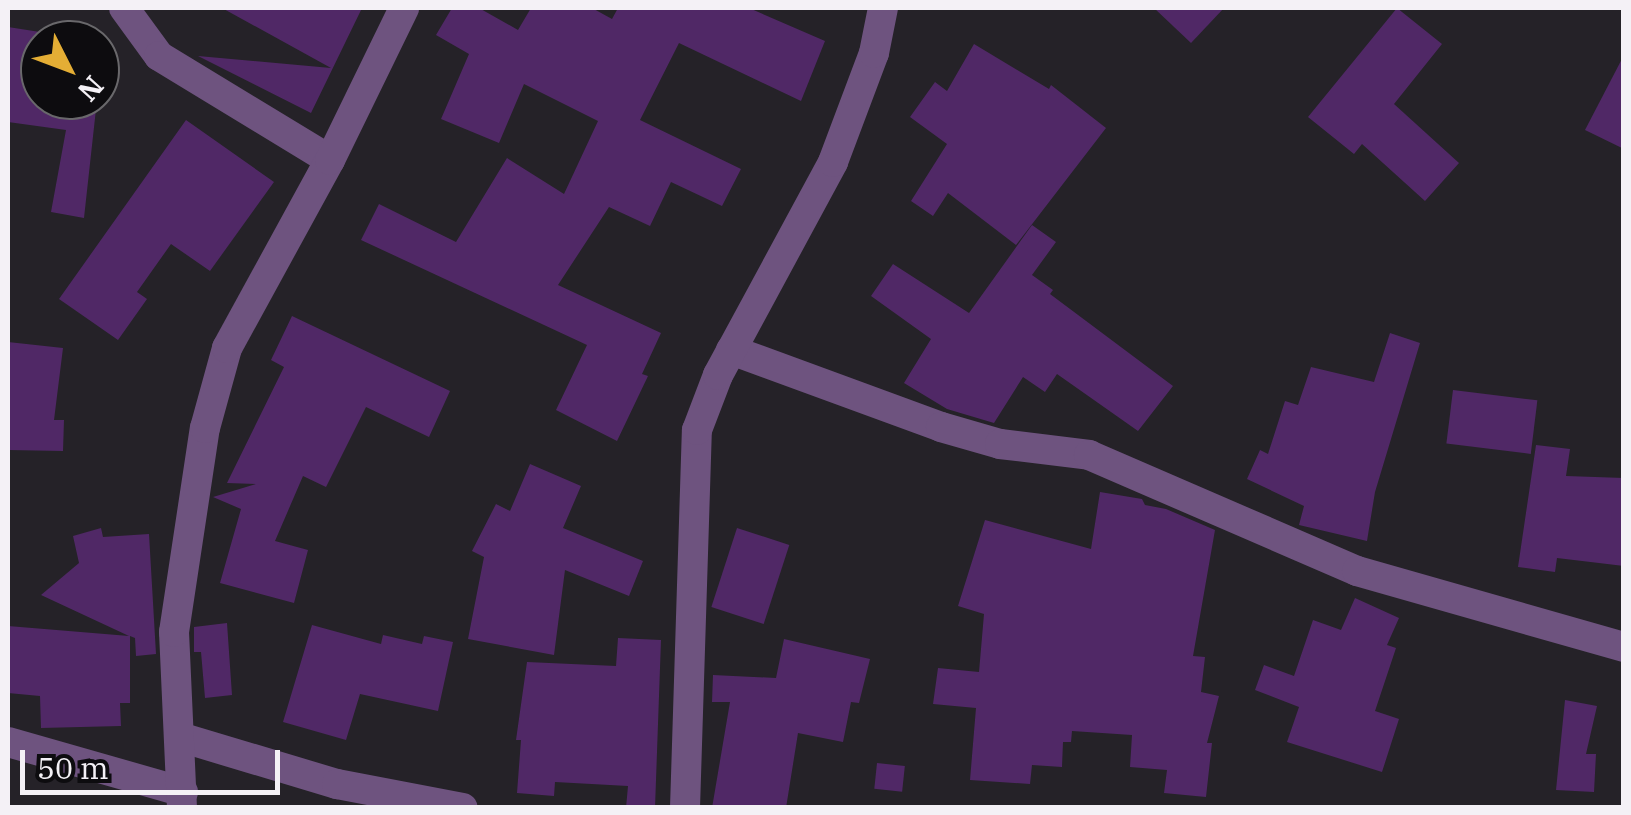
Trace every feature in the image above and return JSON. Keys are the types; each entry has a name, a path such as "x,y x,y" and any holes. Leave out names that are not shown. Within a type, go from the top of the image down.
{"street":[{"path":"124,8 159,56 330,160"},
{"path":"8,742 182,800 174,632 206,428 227,348 330,160 404,8"},
{"path":"685,808 698,430 731,350 833,162 874,52 883,8"},
{"path":"731,350 1000,444 1089,454 1357,571 1624,647"},
{"path":"180,737 336,784 463,808"}],"building":[{"path":"222,8 362,8 311,113 198,56 331,68"},
{"path":"452,8 479,8 518,30 531,8 592,8 612,19 618,8 749,8 825,41 801,101 679,43 640,120 741,169 722,206 671,182 650,226 609,207 558,285 661,333 642,374 648,376 617,441 556,410 587,345 361,240 379,204 456,242 507,158 564,194 598,121 524,84 499,143 441,119 469,54 436,35"},
{"path":"1154,8 1224,8 1191,43"},
{"path":"1397,8 1442,44 1394,104 1459,163 1425,201 1362,144 1354,154 1308,117"},
{"path":"8,27 20,29 20,120 95,120 84,218 51,212 66,130 8,122"},
{"path":"974,44 1049,89 1051,85 1106,128 1016,245 948,193 933,216 911,201 947,144 910,117 935,82 947,91"},
{"path":"1624,55 1624,149 1585,130"},
{"path":"186,120 274,182 210,271 171,244 137,292 147,299 118,340 59,299"},
{"path":"1032,225 1056,242 1032,275 1053,290 1050,294 1173,386 1138,431 1057,374 1045,392 1023,377 994,423 947,409 904,383 931,339 871,296 893,264 969,313"},
{"path":"292,316 450,391 429,437 366,407 326,487 303,476 275,541 308,550 294,603 220,583 241,509 213,497 256,484 227,483 284,367 271,360"},
{"path":"1390,333 1420,343 1375,492 1367,541 1299,525 1304,506 1247,479 1260,450 1268,454 1285,401 1298,405 1311,367 1374,382"},
{"path":"8,342 63,348 54,420 64,420 63,451 8,450"},
{"path":"1453,390 1537,400 1531,454 1446,444"},
{"path":"1536,445 1570,449 1566,476 1624,478 1624,566 1557,558 1555,572 1518,567"},
{"path":"530,464 581,486 563,528 643,561 629,596 565,570 554,655 468,639 484,557 472,551 496,504 510,511"},
{"path":"1100,492 1142,499 1145,505 1166,509 1215,530 1193,656 1205,657 1201,692 1219,696 1207,743 1212,743 1206,797 1164,793 1167,770 1130,767 1132,735 1072,731 1071,742 1063,742 1062,767 1032,765 1030,784 970,780 976,708 933,704 938,668 979,672 984,614 958,606 985,520 1091,549"},
{"path":"101,528 103,537 149,534 156,654 136,656 135,638 130,636 130,703 120,703 121,726 41,728 40,696 8,693 8,626 129,636 41,595 79,563 73,536"},
{"path":"737,528 789,545 764,624 711,607"},
{"path":"1355,598 1399,618 1387,645 1396,648 1375,711 1399,719 1382,772 1287,742 1299,707 1255,690 1264,665 1294,676 1313,620 1341,630"},
{"path":"227,623 232,695 205,698 201,652 194,652 194,627"},
{"path":"312,625 381,644 383,635 422,644 424,636 453,642 438,711 360,694 346,740 283,722"},
{"path":"618,638 661,640 655,808 626,808 628,786 555,782 554,796 517,793 521,740 516,740 527,662 616,666"},
{"path":"784,639 870,659 859,703 851,702 843,742 798,733 786,808 712,808 730,702 712,702 713,675 776,678"},
{"path":"1565,700 1597,706 1586,754 1596,754 1594,792 1556,790"},
{"path":"877,763 905,766 902,792 874,789"}]}
